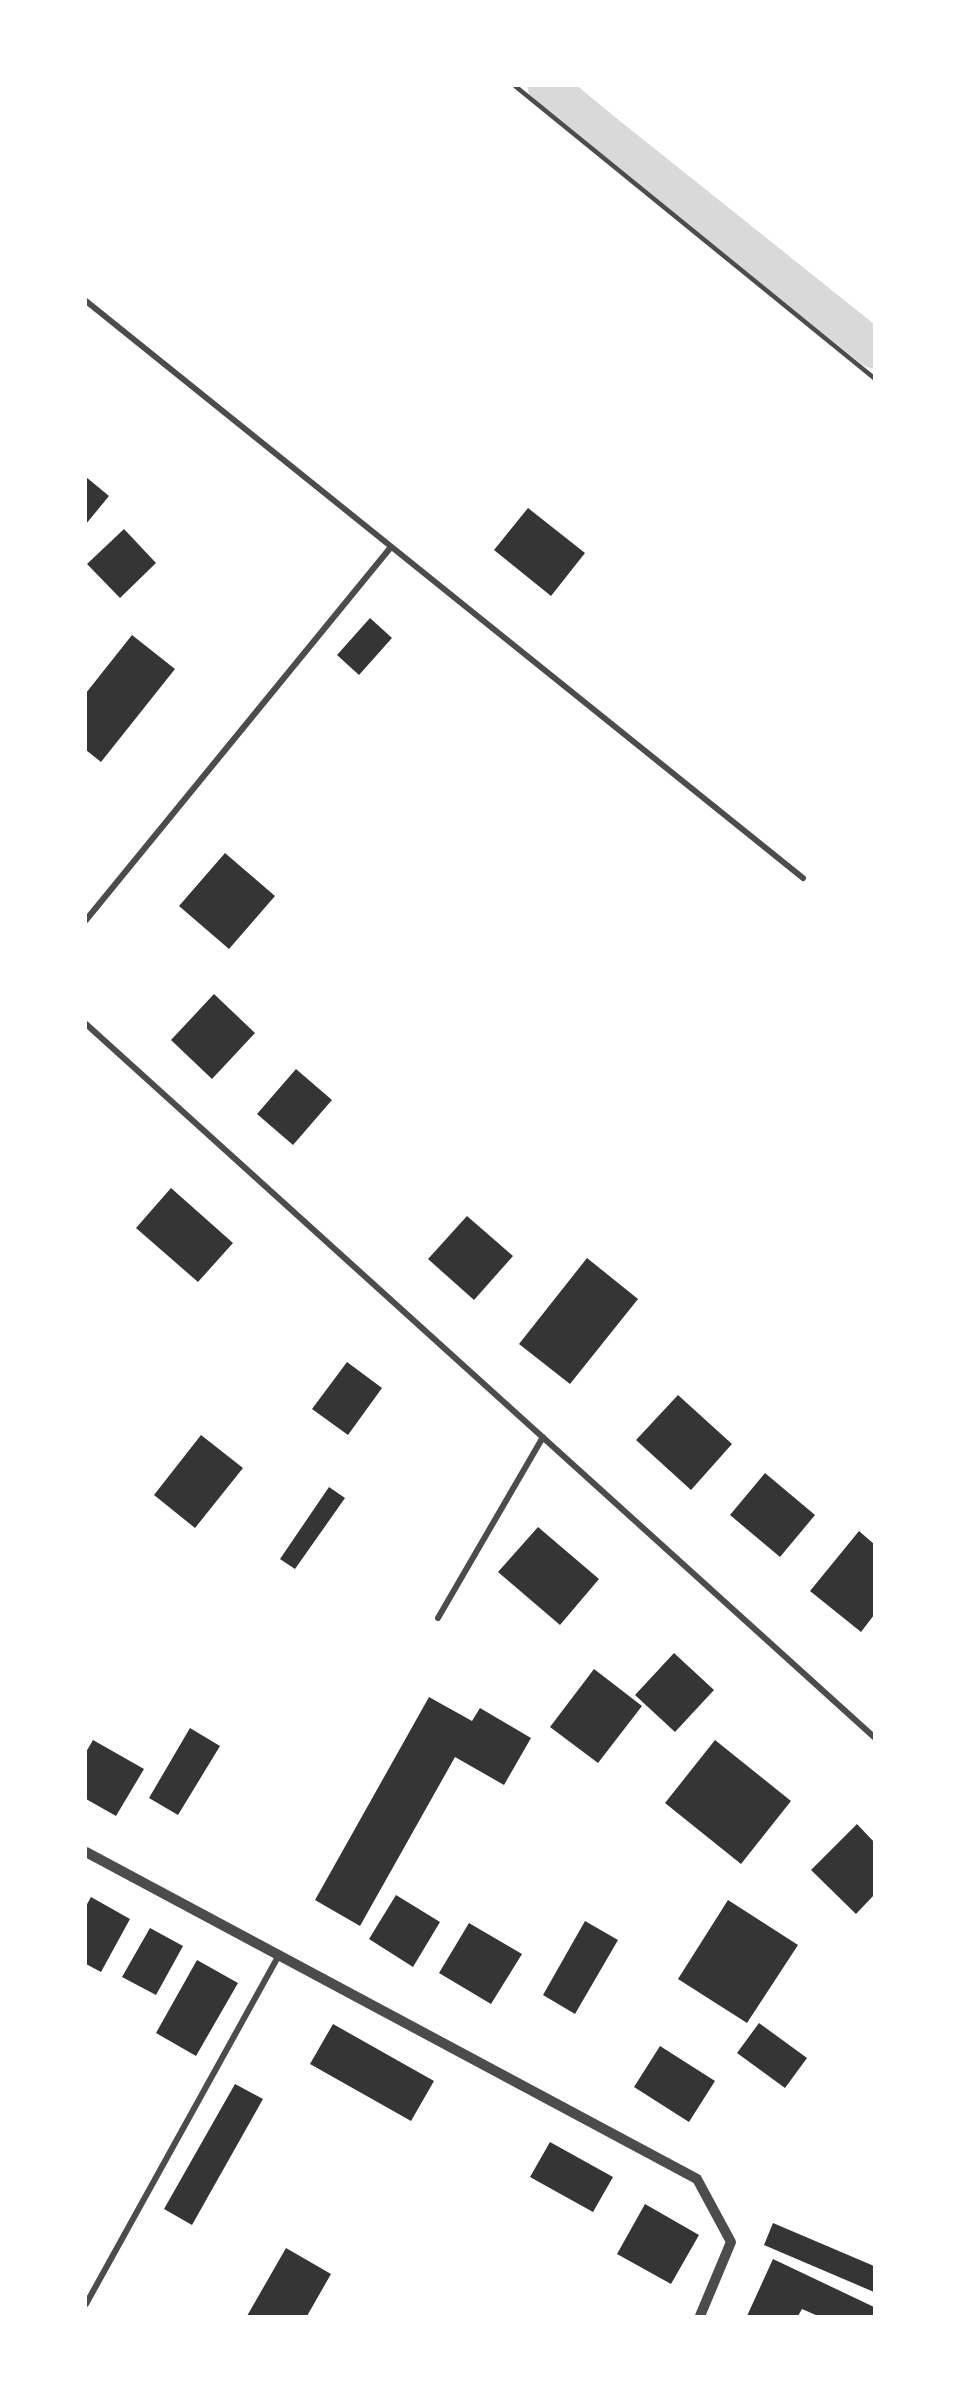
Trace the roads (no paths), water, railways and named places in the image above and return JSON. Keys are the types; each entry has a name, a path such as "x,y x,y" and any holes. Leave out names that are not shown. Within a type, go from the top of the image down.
{"street":[{"path":"86,301 803,878"},
{"path":"86,920 391,547"},
{"path":"86,1024 874,1737"},
{"path":"438,1618 543,1437"},
{"path":"86,1852 696,2179 731,2242 700,2316"},
{"path":"86,2304 279,1955"}],"lane":[{"path":"515,86 874,378"}],"waterway":[{"path":"547,86 874,349"}]}
